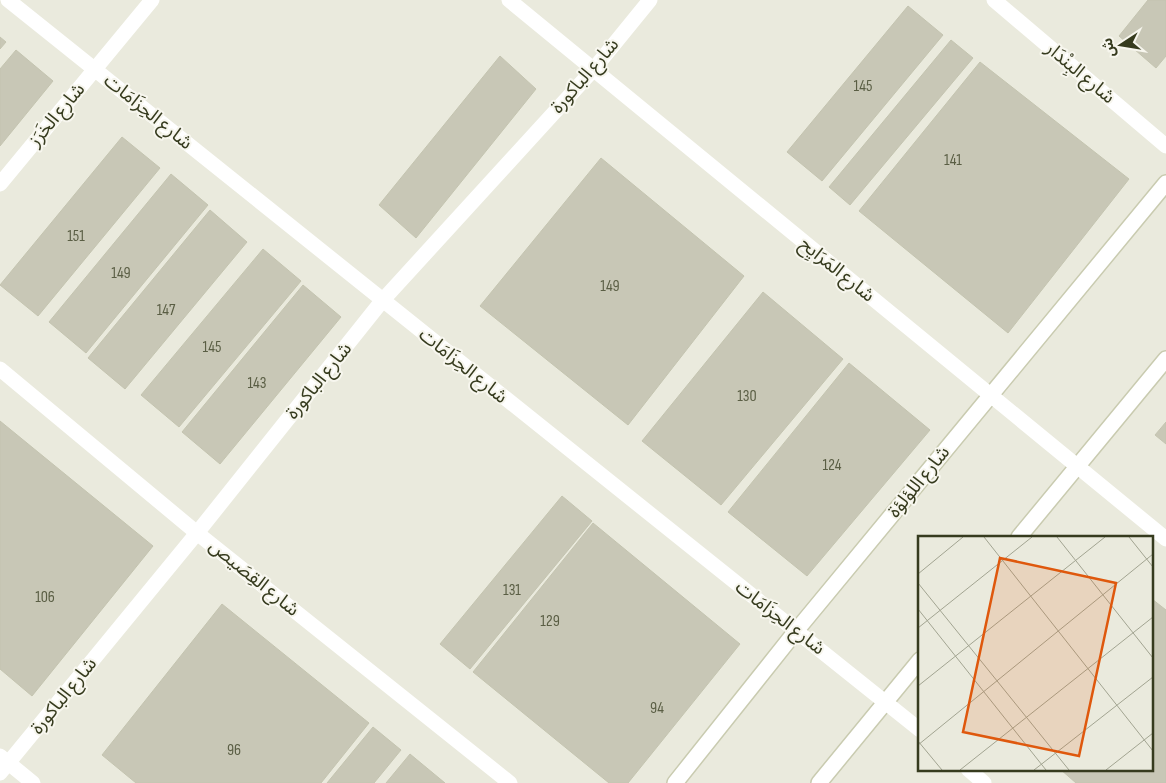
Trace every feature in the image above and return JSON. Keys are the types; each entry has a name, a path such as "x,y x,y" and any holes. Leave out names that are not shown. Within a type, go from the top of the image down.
{"street":[{"name":"شارع الحِزَامَات","path":"8,0 918,728"},
{"name":"شارع الخَرَز","path":"0,184 152,0"},
{"name":"شارع المَرَايِح","path":"509,0 1166,539"},
{"name":"شارع الباكورة","path":"3,764 197,533 382,301 593,70 650,0"},
{"name":"شارع البِنْدَار","path":"994,0 1166,146"},
{"name":"شارع اللؤلؤة","path":"675,783 796,631 1166,183"},
{"path":"1020,536 1166,359"},
{"name":"شارع القِصَيص","path":"0,369 197,533 510,783"},
{"path":"819,783 918,662"},
{"path":"3,764 33,783"},
{"path":"969,770 984,783"}],"building":[{"path":"1148,0 1166,0 1166,56 1156,68 1119,36"},
{"path":"908,6 943,35 822,181 787,152"},
{"path":"0,37 6,42 0,49"},
{"path":"951,40 973,58 850,205 829,187"},
{"path":"16,50 53,81 0,146 0,69"},
{"path":"500,56 536,89 416,238 379,205"},
{"path":"980,62 1129,179 1008,333 859,211"},
{"path":"122,137 160,168 38,316 0,285"},
{"path":"601,158 744,276 628,425 480,306"},
{"path":"171,174 208,205 86,353 49,322"},
{"path":"210,210 247,242 125,389 88,358"},
{"path":"263,249 301,281 179,427 141,395"},
{"path":"303,285 341,317 220,464 182,432"},
{"path":"763,292 843,359 721,505 642,441"},
{"path":"849,363 930,430 807,576 728,512"},
{"path":"0,421 153,546 32,696 0,669"},
{"path":"1166,422 1166,444 1155,435"},
{"path":"562,496 592,521 470,669 440,644"},
{"path":"593,523 740,644 628,783 609,783 473,672"},
{"path":"1154,601 1166,610 1166,783 1076,783 1061,770 1154,770"},
{"path":"222,604 369,723 321,783 136,783 102,755"},
{"path":"373,727 401,750 374,783 327,783"},
{"path":"410,754 445,783 386,783"}]}
